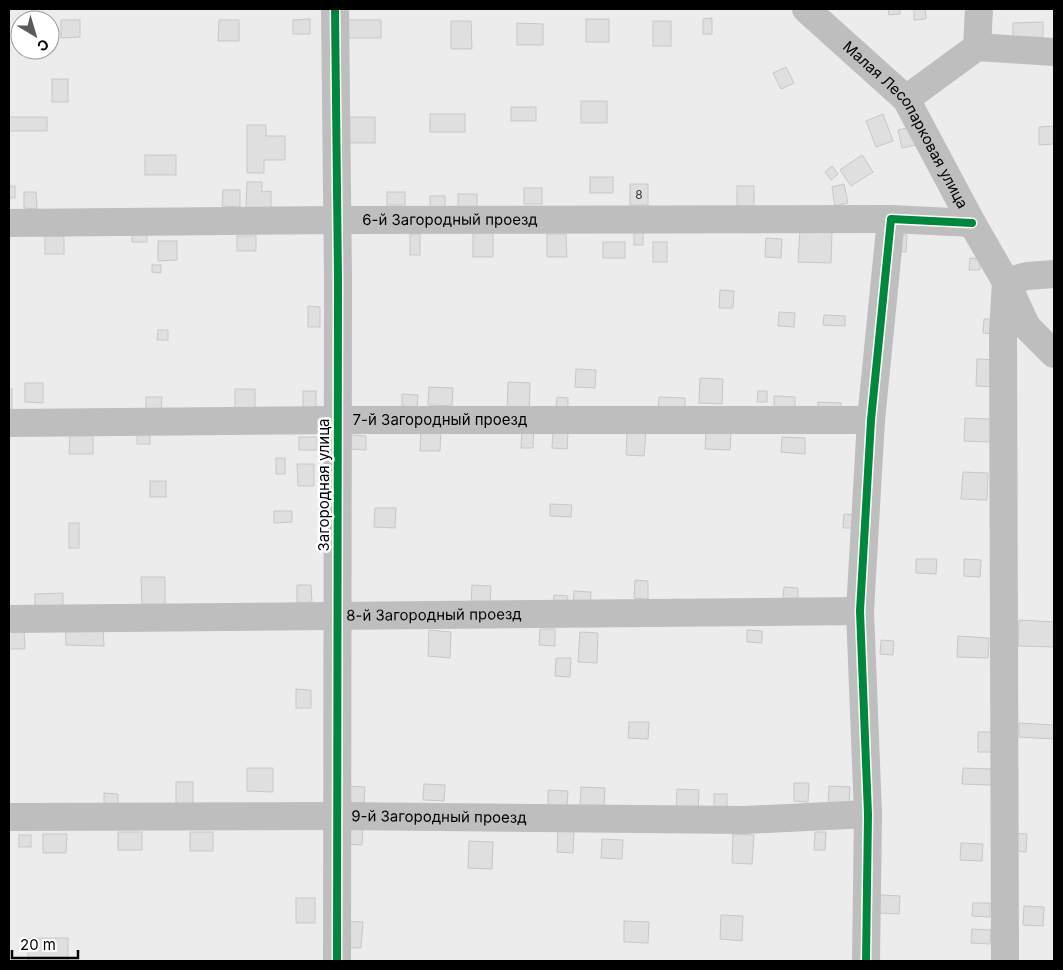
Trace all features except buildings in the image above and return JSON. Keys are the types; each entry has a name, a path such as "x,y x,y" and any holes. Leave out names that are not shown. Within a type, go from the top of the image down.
{"street":[{"name":"Загородная улица","path":"335,9 338,420 337,961"},
{"name":"Малая Лесопарковая улица","path":"806,9 906,100 1006,282 1015,328 1054,354"},
{"path":"977,47 979,9"},
{"path":"906,100 977,47 1054,52"},
{"name":"6-й Загородный проезд","path":"9,223 337,220 891,219 972,223"},
{"path":"866,961 868,814 860,611 872,420 891,219"},
{"path":"1006,282 1027,276 1054,274"},
{"path":"1004,961 1015,328"},
{"name":"7-й Загородный проезд","path":"9,423 338,420 872,420"},
{"name":"8-й Загородный проезд","path":"9,619 860,611"},
{"name":"9-й Загородный проезд","path":"9,817 338,816 745,820 868,814"}],"shaded area":[{"path":"9,9 1054,9 1054,961 9,961"}],"cycle path":[{"path":"335,9 338,279 337,961"},
{"path":"866,961 868,814 860,611 871,420 891,219 972,223"}]}
